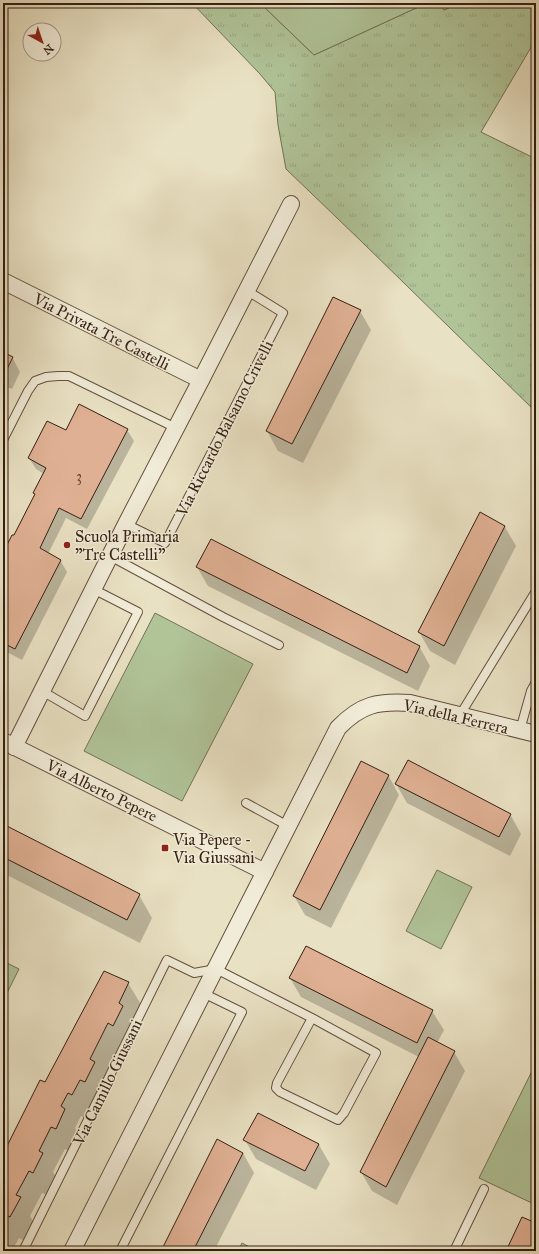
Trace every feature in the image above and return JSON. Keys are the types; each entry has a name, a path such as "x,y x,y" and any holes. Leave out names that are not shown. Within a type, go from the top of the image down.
{"street":[{"path":"9,744 42,690 290,204"},
{"name":"Via Privata Tre Castelli","path":"3,281 201,380"},
{"name":"Via della Ferrera","path":"288,826 338,728 347,718 362,709 376,704 394,702 410,703 536,734"},
{"name":"Via Alberto Pepere","path":"9,744 265,872"},
{"path":"72,1251 288,826"}],"lane":[{"name":"Via Riccardo Balsamo Crivelli","path":"126,524 165,543 283,313 246,290"},
{"path":"3,440 28,391 35,381 46,377 58,376 69,376 176,428"},
{"path":"110,556 280,645"},
{"path":"42,690 85,716 138,612 93,589"},
{"path":"460,715 536,591"},
{"path":"520,730 531,691 536,682"},
{"path":"246,803 288,826"},
{"name":"Via Camillo Giussani","path":"23,1251 167,960 194,973 216,969"},
{"path":"216,969 312,1018 376,1052 344,1113 338,1120 280,1092 276,1088 277,1083 312,1018"},
{"path":"120,1251 242,1012 203,994"},
{"path":"454,1251 484,1189"}],"green space":[{"path":"192,3 260,3 314,55 427,3 437,3 444,10 459,3 536,3 536,39 481,132 536,159 536,412 286,169 278,125 275,92 260,74"},
{"path":"260,3 427,3 314,55"},
{"path":"437,3 459,3 444,10"},
{"path":"155,613 253,664 182,801 84,751"},
{"path":"437,870 472,887 441,949 406,931"},
{"path":"3,961 19,969 3,1001"},
{"path":"536,1063 536,1205 479,1178"},
{"path":"242,1243 257,1251 238,1251"}],"building":[{"path":"333,297 361,310 292,444 266,431"},
{"path":"3,352 13,357 4,375 3,375"},
{"path":"79,404 128,429 81,519 59,508 40,548 61,560 15,649 3,643 3,553 35,494 33,493 46,468 28,458 47,421 66,430"},
{"path":"480,512 505,526 444,646 418,632"},
{"path":"211,539 420,646 407,673 196,567"},
{"path":"408,760 511,814 499,837 395,784"},
{"path":"361,761 389,775 320,910 293,896"},
{"path":"3,824 140,894 127,920 3,857"},
{"path":"306,946 433,1010 417,1043 289,978"},
{"path":"104,971 129,982 119,1003 123,1006 113,1026 108,1023 90,1059 95,1062 85,1082 80,1080 72,1095 68,1093 61,1106 65,1109 56,1129 51,1127 39,1151 43,1153 33,1173 29,1171 16,1195 21,1197 10,1217 6,1215 3,1221 3,1154 40,1080 45,1082"},
{"path":"428,1037 455,1051 386,1187 360,1172"},
{"path":"258,1113 319,1144 305,1171 243,1140"},
{"path":"217,1139 243,1153 193,1251 161,1251"},
{"path":"522,1217 536,1223 536,1251 506,1251"}],"place":[{"name":"Scuola Primaria \"Tre Castelli\"","path":"67,545"},
{"name":"Via Pepere - Via Giussani","path":"165,848"}]}
